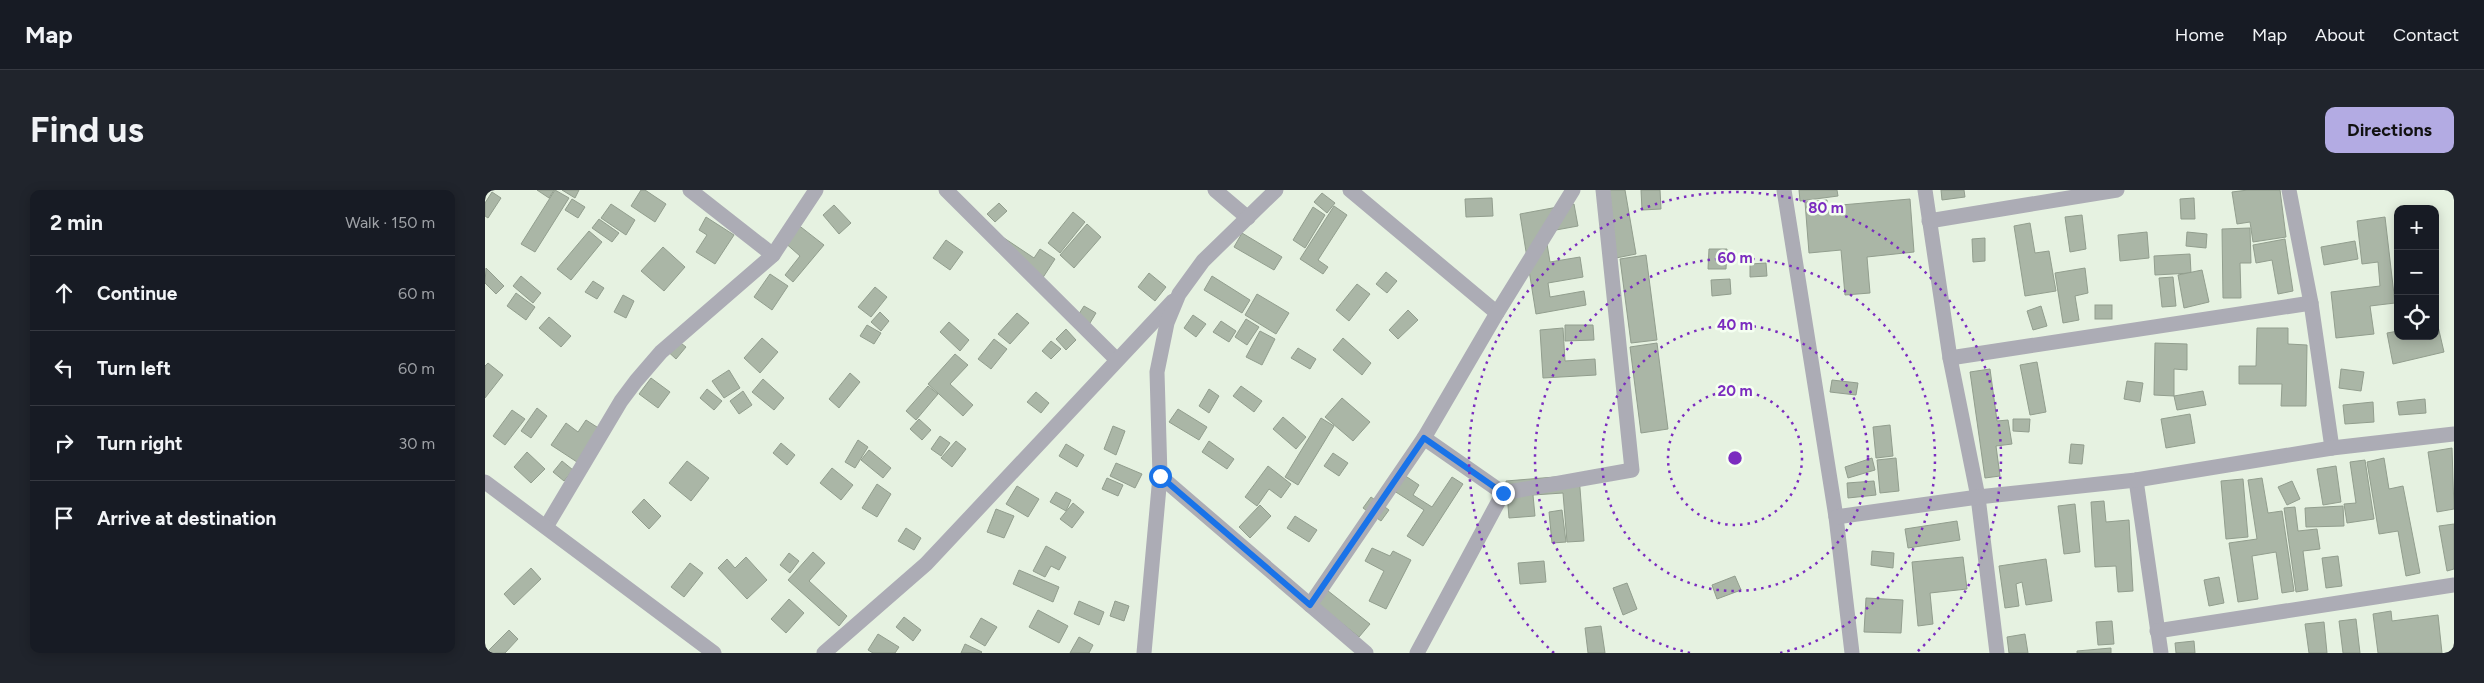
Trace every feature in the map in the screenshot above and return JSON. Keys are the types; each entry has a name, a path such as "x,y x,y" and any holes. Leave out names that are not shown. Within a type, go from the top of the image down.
{"street":[{"path":"690,190 773,255"},
{"path":"546,527 621,401 636,380 661,352 773,255 816,190"},
{"path":"946,190 1117,359"},
{"path":"1215,190 1247,218"},
{"path":"824,653 926,564 1179,294 1203,261 1276,190"},
{"path":"1350,190 1497,313"},
{"path":"1310,605 1424,438 1497,313 1573,190"},
{"path":"1424,438 1503,493 1633,470 1603,190"},
{"path":"1784,190 1836,517 1852,653"},
{"path":"1925,190 1950,358 1979,497 1997,653"},
{"path":"1929,220 2117,190"},
{"path":"2289,190 2311,304 2332,448"},
{"path":"1144,653 1160,476 1157,372 1163,339 1179,294"},
{"path":"1950,358 2311,304"},
{"path":"1836,517 1979,497 2137,480 2332,448 2454,434"},
{"path":"1160,476 1366,653"},
{"path":"2137,480 2161,653"},
{"path":"485,482 714,653"},
{"path":"1417,653 1503,493"},
{"path":"2157,631 2454,584"}],"building":[{"path":"537,190 554,190 549,198"},
{"path":"555,190 569,198 535,252 521,244"},
{"path":"562,190 579,190 575,198"},
{"path":"641,190 645,190 666,204 655,222 631,206"},
{"path":"1604,190 1625,190 1636,254 1616,258"},
{"path":"1641,190 1660,190 1661,209 1642,210"},
{"path":"1799,190 1837,190 1838,196 1800,201"},
{"path":"1941,190 1964,190 1965,197 1942,200"},
{"path":"2280,190 2286,237 2253,242 2250,222 2237,224 2232,192"},
{"path":"492,192 501,198 488,218 485,216 485,203"},
{"path":"1322,193 1335,203 1327,213 1314,202"},
{"path":"1492,198 1493,216 1466,217 1465,199"},
{"path":"2194,198 2195,219 2181,219 2180,199"},
{"path":"572,199 585,207 578,218 565,210"},
{"path":"1910,199 1914,252 1867,257 1870,293 1845,295 1841,250 1809,253 1805,202 1827,200 1828,210 1841,210 1841,205"},
{"path":"999,203 1007,211 995,222 987,214"},
{"path":"611,204 635,220 626,235 601,218"},
{"path":"1574,204 1578,226 1545,232 1550,262 1580,257 1583,277 1548,283 1550,297 1584,291 1586,305 1536,314 1520,214"},
{"path":"834,205 851,223 839,234 823,215"},
{"path":"1334,206 1347,215 1318,260 1328,267 1323,274 1300,259"},
{"path":"1313,207 1325,215 1305,248 1293,240"},
{"path":"1073,212 1085,222 1060,253 1048,243"},
{"path":"2082,215 2086,249 2070,252 2065,217"},
{"path":"706,217 734,235 715,264 696,252 707,235 699,230"},
{"path":"2385,217 2394,303 2370,306 2374,334 2336,338 2331,292 2380,286 2378,262 2362,264 2357,221"},
{"path":"599,219 619,233 612,242 592,228"},
{"path":"2030,223 2035,253 2049,251 2056,291 2025,296 2014,226"},
{"path":"797,224 824,245 793,282 785,275 800,256 783,241"},
{"path":"1087,224 1101,237 1074,268 1060,255"},
{"path":"2250,228 2251,263 2240,263 2241,298 2223,298 2222,229"},
{"path":"589,231 602,242 571,280 557,269"},
{"path":"2147,232 2149,258 2120,261 2118,235"},
{"path":"2187,232 2207,234 2206,248 2186,246"},
{"path":"1242,233 1282,257 1274,270 1234,247"},
{"path":"1004,238 1034,258 1040,249 1055,259 1042,279"},
{"path":"1985,238 1985,261 1973,262 1972,239"},
{"path":"2285,239 2293,291 2278,294 2272,260 2256,263 2253,245"},
{"path":"946,240 963,252 950,270 933,258"},
{"path":"2355,241 2358,259 2324,265 2321,247"},
{"path":"663,247 685,267 664,291 641,271"},
{"path":"1709,249 1727,249 1726,269 1708,269"},
{"path":"2190,254 2191,273 2155,275 2154,256"},
{"path":"1646,255 1657,340 1631,343 1620,259"},
{"path":"1766,263 1767,276 1750,277 1750,264"},
{"path":"486,268 504,286 496,294 485,283"},
{"path":"2085,268 2088,293 2075,296 2079,320 2063,323 2055,273"},
{"path":"2202,270 2209,302 2184,308 2178,275"},
{"path":"1386,272 1397,281 1387,293 1376,284"},
{"path":"1149,273 1166,287 1155,301 1138,287"},
{"path":"770,274 788,286 772,310 754,297"},
{"path":"521,276 541,293 533,303 513,286"},
{"path":"1212,276 1250,300 1242,313 1204,290"},
{"path":"2173,277 2176,306 2162,307 2159,278"},
{"path":"1730,279 1731,294 1712,296 1711,280"},
{"path":"593,281 604,288 597,299 585,292"},
{"path":"1357,284 1370,294 1349,321 1336,310"},
{"path":"875,287 887,297 871,317 858,307"},
{"path":"516,293 535,307 526,320 507,306"},
{"path":"1257,294 1289,313 1276,334 1245,315"},
{"path":"623,295 634,301 626,318 614,312"},
{"path":"2095,305 2112,305 2112,319 2095,319"},
{"path":"1084,306 1096,313 1087,328 1075,320"},
{"path":"2041,306 2047,326 2033,330 2027,311"},
{"path":"1408,310 1418,320 1398,339 1389,330"},
{"path":"880,312 889,321 881,331 871,322"},
{"path":"1017,313 1029,323 1010,344 998,334"},
{"path":"1193,315 1206,324 1196,337 1184,328"},
{"path":"549,317 571,336 561,347 539,328"},
{"path":"1246,319 1259,327 1247,345 1235,337"},
{"path":"1221,321 1236,331 1229,342 1213,332"},
{"path":"949,322 969,340 960,351 940,332"},
{"path":"867,325 881,333 874,344 860,336"},
{"path":"1565,325 1593,325 1594,340 1565,341"},
{"path":"1563,328 1565,361 1595,359 1596,375 1543,378 1540,330"},
{"path":"2257,328 2288,328 2288,344 2307,345 2306,406 2281,406 2282,384 2239,384 2239,366 2256,366"},
{"path":"1066,329 1076,340 1066,350 1056,339"},
{"path":"1260,331 1275,339 1262,365 1246,357"},
{"path":"2439,331 2444,352 2393,364 2387,333 2394,332 2394,340 2439,340"},
{"path":"673,337 686,347 676,359 664,348"},
{"path":"762,338 778,352 760,373 744,358"},
{"path":"1343,338 1371,363 1362,375 1333,350"},
{"path":"994,339 1007,349 991,369 978,359"},
{"path":"1051,341 1061,349 1051,359 1042,351"},
{"path":"1657,343 1668,429 1641,433 1630,347"},
{"path":"2155,343 2187,344 2187,370 2174,369 2174,396 2154,395"},
{"path":"1298,348 1316,359 1310,369 1291,358"},
{"path":"955,354 968,365 950,384 973,405 963,416 928,384"},
{"path":"2037,362 2046,412 2030,415 2020,365"},
{"path":"488,363 503,375 485,398 485,366"},
{"path":"1990,369 1997,421 2008,420 2012,444 1996,446 2000,476 1985,478 1970,372"},
{"path":"2341,369 2364,372 2361,391 2339,388"},
{"path":"729,370 740,388 724,398 712,381"},
{"path":"850,373 860,382 839,408 829,399"},
{"path":"651,378 670,392 658,408 639,394"},
{"path":"763,379 784,398 774,410 752,392"},
{"path":"1832,380 1858,383 1856,395 1830,392"},
{"path":"2127,381 2143,383 2140,402 2124,399"},
{"path":"928,386 938,394 916,420 906,411"},
{"path":"1241,386 1262,401 1254,412 1233,396"},
{"path":"707,389 722,401 714,410 700,398"},
{"path":"1209,389 1219,396 1209,413 1199,406"},
{"path":"743,391 752,405 739,414 730,401"},
{"path":"2203,391 2206,405 2177,410 2174,396"},
{"path":"1036,392 1049,403 1041,413 1027,402"},
{"path":"1342,398 1370,422 1353,441 1325,417"},
{"path":"2425,399 2426,413 2399,415 2397,402"},
{"path":"2373,402 2374,422 2345,424 2343,405"},
{"path":"537,408 547,416 531,438 521,431"},
{"path":"1178,409 1207,427 1199,440 1169,422"},
{"path":"512,410 525,419 505,445 493,436"},
{"path":"2190,414 2195,443 2166,448 2161,419"},
{"path":"1283,417 1306,437 1296,449 1273,429"},
{"path":"1321,418 1334,426 1298,485 1285,477"},
{"path":"919,419 931,430 922,440 910,429"},
{"path":"2013,419 2030,419 2029,432 2013,431"},
{"path":"586,420 600,429 577,462 551,445 566,423 578,432"},
{"path":"1890,425 1893,456 1876,458 1873,427"},
{"path":"1113,426 1125,431 1116,455 1104,449"},
{"path":"940,436 950,443 941,456 931,449"},
{"path":"858,440 868,447 855,468 845,462"},
{"path":"956,441 966,449 952,467 941,458"},
{"path":"1209,441 1234,459 1227,469 1202,452"},
{"path":"781,443 795,455 787,465 773,453"},
{"path":"1066,444 1084,455 1077,467 1059,456"},
{"path":"2071,444 2084,445 2082,464 2069,463"},
{"path":"2452,448 2454,509 2437,512 2428,452"},
{"path":"869,450 891,468 883,478 861,460"},
{"path":"527,452 545,469 531,483 514,467"},
{"path":"1333,453 1348,463 1339,476 1324,466"},
{"path":"1872,458 1875,470 1848,478 1845,467"},
{"path":"1896,458 1899,491 1880,493 1877,460"},
{"path":"2384,458 2389,489 2403,486 2420,573 2406,576 2398,531 2379,534 2367,462"},
{"path":"2365,460 2374,519 2347,523 2344,504 2356,503 2350,462"},
{"path":"562,461 573,470 564,481 553,472"},
{"path":"687,461 709,478 691,501 669,483"},
{"path":"1116,463 1142,474 1135,488 1110,476"},
{"path":"1268,466 1291,484 1281,498 1269,489 1257,506 1245,497"},
{"path":"2336,466 2341,502 2323,505 2317,469"},
{"path":"832,468 853,485 841,500 820,483"},
{"path":"1398,471 1419,485 1413,495 1432,507 1452,477 1463,484 1423,546 1407,536 1424,510 1388,487"},
{"path":"1579,475 1584,541 1567,542 1563,493 1533,495 1535,516 1509,518 1506,481"},
{"path":"1107,478 1123,485 1118,496 1102,489"},
{"path":"2262,478 2268,513 2282,511 2294,591 2282,593 2276,552 2252,556 2258,599 2238,602 2229,543 2257,539 2248,480"},
{"path":"2243,479 2248,537 2226,539 2221,481"},
{"path":"1874,481 1876,495 1848,498 1847,483"},
{"path":"2292,481 2300,499 2287,505 2278,487"},
{"path":"877,484 891,494 877,517 862,508"},
{"path":"1017,486 1039,499 1028,517 1006,504"},
{"path":"1056,492 1071,500 1066,511 1050,502"},
{"path":"1371,497 1389,510 1381,521 1363,508"},
{"path":"644,499 661,516 649,529 632,512"},
{"path":"2104,501 2106,522 2129,520 2133,591 2118,592 2116,566 2095,567 2091,502"},
{"path":"1073,503 1084,512 1072,528 1060,519"},
{"path":"2075,504 2080,552 2064,554 2058,506"},
{"path":"1260,505 1271,516 1250,538 1239,527"},
{"path":"2343,506 2344,526 2306,527 2305,508"},
{"path":"2295,507 2298,531 2317,529 2320,549 2303,551 2308,590 2296,592 2284,508"},
{"path":"996,509 1014,516 1004,538 987,532"},
{"path":"1562,510 1566,542 1552,543 1549,512"},
{"path":"1295,516 1317,530 1309,542 1287,528"},
{"path":"1957,521 1960,540 1908,548 1905,529"},
{"path":"2454,524 2454,569 2447,571 2439,526"},
{"path":"906,528 921,538 914,550 898,541"},
{"path":"1046,546 1066,557 1059,570 1051,566 1045,577 1033,571"},
{"path":"1372,548 1390,556 1393,551 1411,560 1386,609 1369,601 1384,571 1365,561"},
{"path":"1872,551 1894,553 1893,568 1871,565"},
{"path":"813,552 825,563 809,581 847,616 839,626 788,580"},
{"path":"789,553 799,561 790,573 780,565"},
{"path":"2338,556 2342,586 2326,588 2322,558"},
{"path":"746,557 767,580 747,599 718,568 727,559 735,568"},
{"path":"1963,557 1967,589 1930,593 1933,624 1918,626 1912,562"},
{"path":"2046,559 2052,601 2026,605 2022,582 2016,584 2019,606 2005,608 1999,566"},
{"path":"1544,561 1546,582 1520,584 1518,563"},
{"path":"690,563 703,573 684,597 671,587"},
{"path":"531,568 541,579 514,605 504,594"},
{"path":"1019,570 1059,587 1053,602 1013,584"},
{"path":"1735,576 1741,590 1717,599 1712,585"},
{"path":"2219,577 2224,603 2209,606 2204,580"},
{"path":"1318,583 1370,624 1359,637 1308,596"},
{"path":"1627,583 1637,609 1623,615 1613,588"},
{"path":"1866,598 1903,600 1901,633 1864,632"},
{"path":"789,599 804,613 786,633 771,619"},
{"path":"1079,601 1104,612 1099,625 1074,614"},
{"path":"1115,601 1129,606 1124,621 1110,616"},
{"path":"1038,610 1068,626 1059,643 1029,627"},
{"path":"2391,611 2392,621 2438,615 2442,653 2378,653 2373,614"},
{"path":"904,617 921,630 913,641 896,627"},
{"path":"981,618 997,627 985,646 970,637"},
{"path":"2356,619 2360,653 2343,653 2339,621"},
{"path":"2112,621 2114,644 2098,645 2096,622"},
{"path":"2324,622 2327,653 2309,653 2305,624"},
{"path":"1601,626 1605,653 1588,653 1585,628"},
{"path":"509,630 518,639 505,653 486,653"},
{"path":"878,634 899,647 895,653 873,653 868,650"},
{"path":"2025,634 2028,653 2009,653 2007,637"},
{"path":"1079,637 1093,645 1089,653 1070,653"},
{"path":"2194,641 2195,653 2176,653 2175,643"},
{"path":"965,644 982,652 961,653"},
{"path":"2111,648 2111,653 2077,653 2077,651"}],"route":[{"path":"1160,476 1310,605 1424,438 1503,493"}]}
